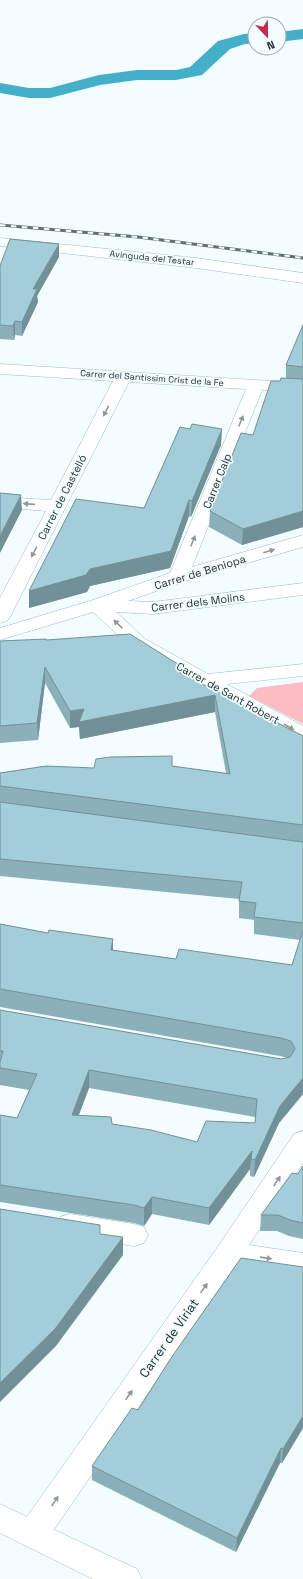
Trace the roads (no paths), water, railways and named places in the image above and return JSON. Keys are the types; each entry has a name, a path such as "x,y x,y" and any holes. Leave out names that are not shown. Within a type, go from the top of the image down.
{"street":[{"name":"Avinguda del Testar","path":"0,242 196,263 303,278"},
{"name":"Carrer del Santíssim Crist de la Fe","path":"0,369 303,388"},
{"name":"Carrer de Castelló","path":"0,617 124,376"},
{"name":"Carrer Calp","path":"178,577 256,385"},
{"path":"0,502 58,506"},
{"name":"Carrer de Beniopa","path":"97,605 178,577 303,541"},
{"name":"Carrer dels Molins","path":"0,634 97,605 153,608 303,588"},
{"name":"Carrer de Sant Robert","path":"97,605 138,643 207,680 303,735"},
{"path":"115,644 138,643"},
{"path":"207,680 303,670"},
{"name":"Carrer de Viriat","path":"33,1534 229,1253 303,1141"},
{"path":"47,1221 134,1235"},
{"path":"229,1253 303,1264"},
{"path":"0,1518 126,1579"}],"waterway":[{"path":"287,36 303,34"},
{"path":"0,88 29,93 50,93 99,80 137,75 176,75 196,71 224,45 247,39"}],"railway":[{"path":"0,225 138,237 303,258"}]}
